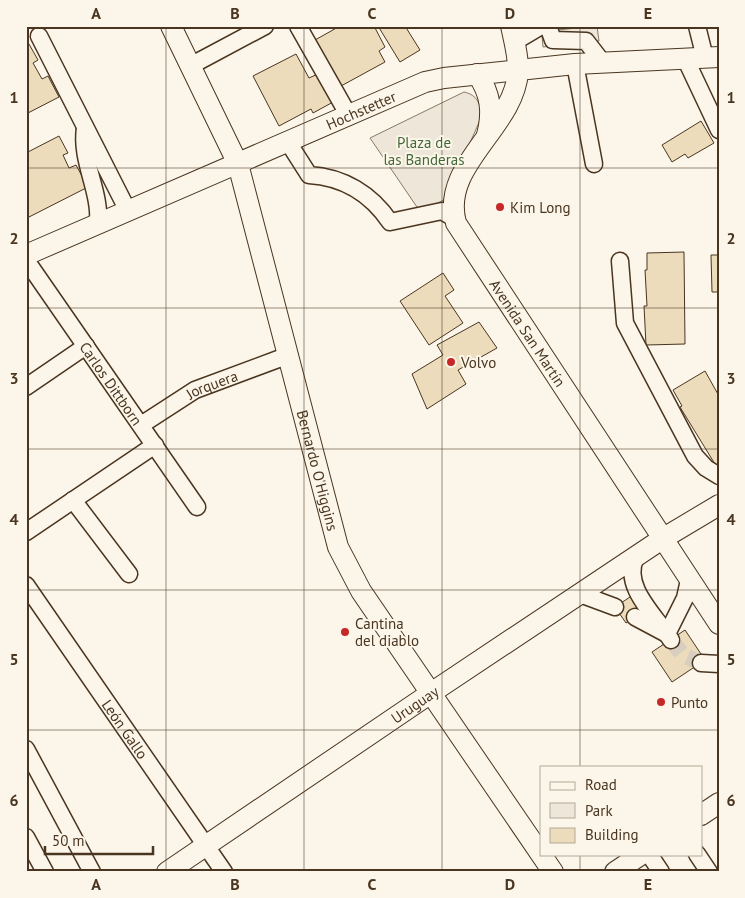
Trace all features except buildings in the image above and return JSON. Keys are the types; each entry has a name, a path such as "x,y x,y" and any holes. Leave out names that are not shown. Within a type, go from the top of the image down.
{"main road":[{"name":"Bernardo O'Higgins","path":"171,26 238,164 290,355 338,546 344,562 361,591 540,853"},
{"path":"454,218 453,204 457,186 468,164 507,107 518,70 513,34"},
{"name":"Hochstetter","path":"26,255 426,82 477,74 573,65 712,58"},
{"path":"477,74 485,87 490,101 490,124 486,139"},
{"name":"Avenida San Martín","path":"454,218 662,540 719,624"},
{"name":"Uruguay","path":"167,872 431,693 662,540 719,505"},
{"path":"702,814 719,803"},
{"name":"Bernardo O'Higgins","path":"542,856 553,872"},
{"path":"615,872 639,856"}],"street":[{"path":"190,66 265,26"},
{"path":"298,26 349,116"},
{"path":"513,34 541,26"},
{"path":"548,26 553,40 580,41 603,63"},
{"path":"697,26 712,58"},
{"path":"39,36 128,211"},
{"path":"580,41 573,65 594,164"},
{"path":"685,58 719,130"},
{"path":"85,126 84,150 97,197 98,224"},
{"path":"288,142 309,175 330,178 355,188 375,203 390,222 442,211 454,218"},
{"name":"Carlos Dittborn","path":"26,260 198,507"},
{"path":"620,261 625,324 695,456 706,468 719,476"},
{"path":"26,387 86,346"},
{"name":"Jorquera","path":"141,425 195,390 290,355"},
{"path":"26,532 155,445"},
{"path":"73,500 129,574"},
{"path":"636,557 631,571 634,585 669,637"},
{"path":"669,637 685,598 689,580"},
{"name":"León Gallo","path":"26,585 224,872"},
{"path":"580,594 615,607"},
{"path":"635,617 669,637"},
{"path":"701,663 719,664"},
{"path":"26,749 92,872"},
{"path":"26,837 45,872"},
{"path":"650,856 660,872"},
{"path":"698,856 709,872"}],"green space":[{"name":"Plaza de las Banderas","path":"464,92 473,95 478,101 481,118 445,199 421,213 370,138"}],"shaded area":[{"path":"541,26 557,30 597,26 599,41 543,47"}],"tunnel":[{"path":"671,640 683,655 701,663"}],"place":[{"name":"Kim Long","path":"500,207"},
{"name":"Volvo","path":"451,362"},
{"name":"Cantina del diablo","path":"345,632"},
{"name":"Punto","path":"661,702"}]}
